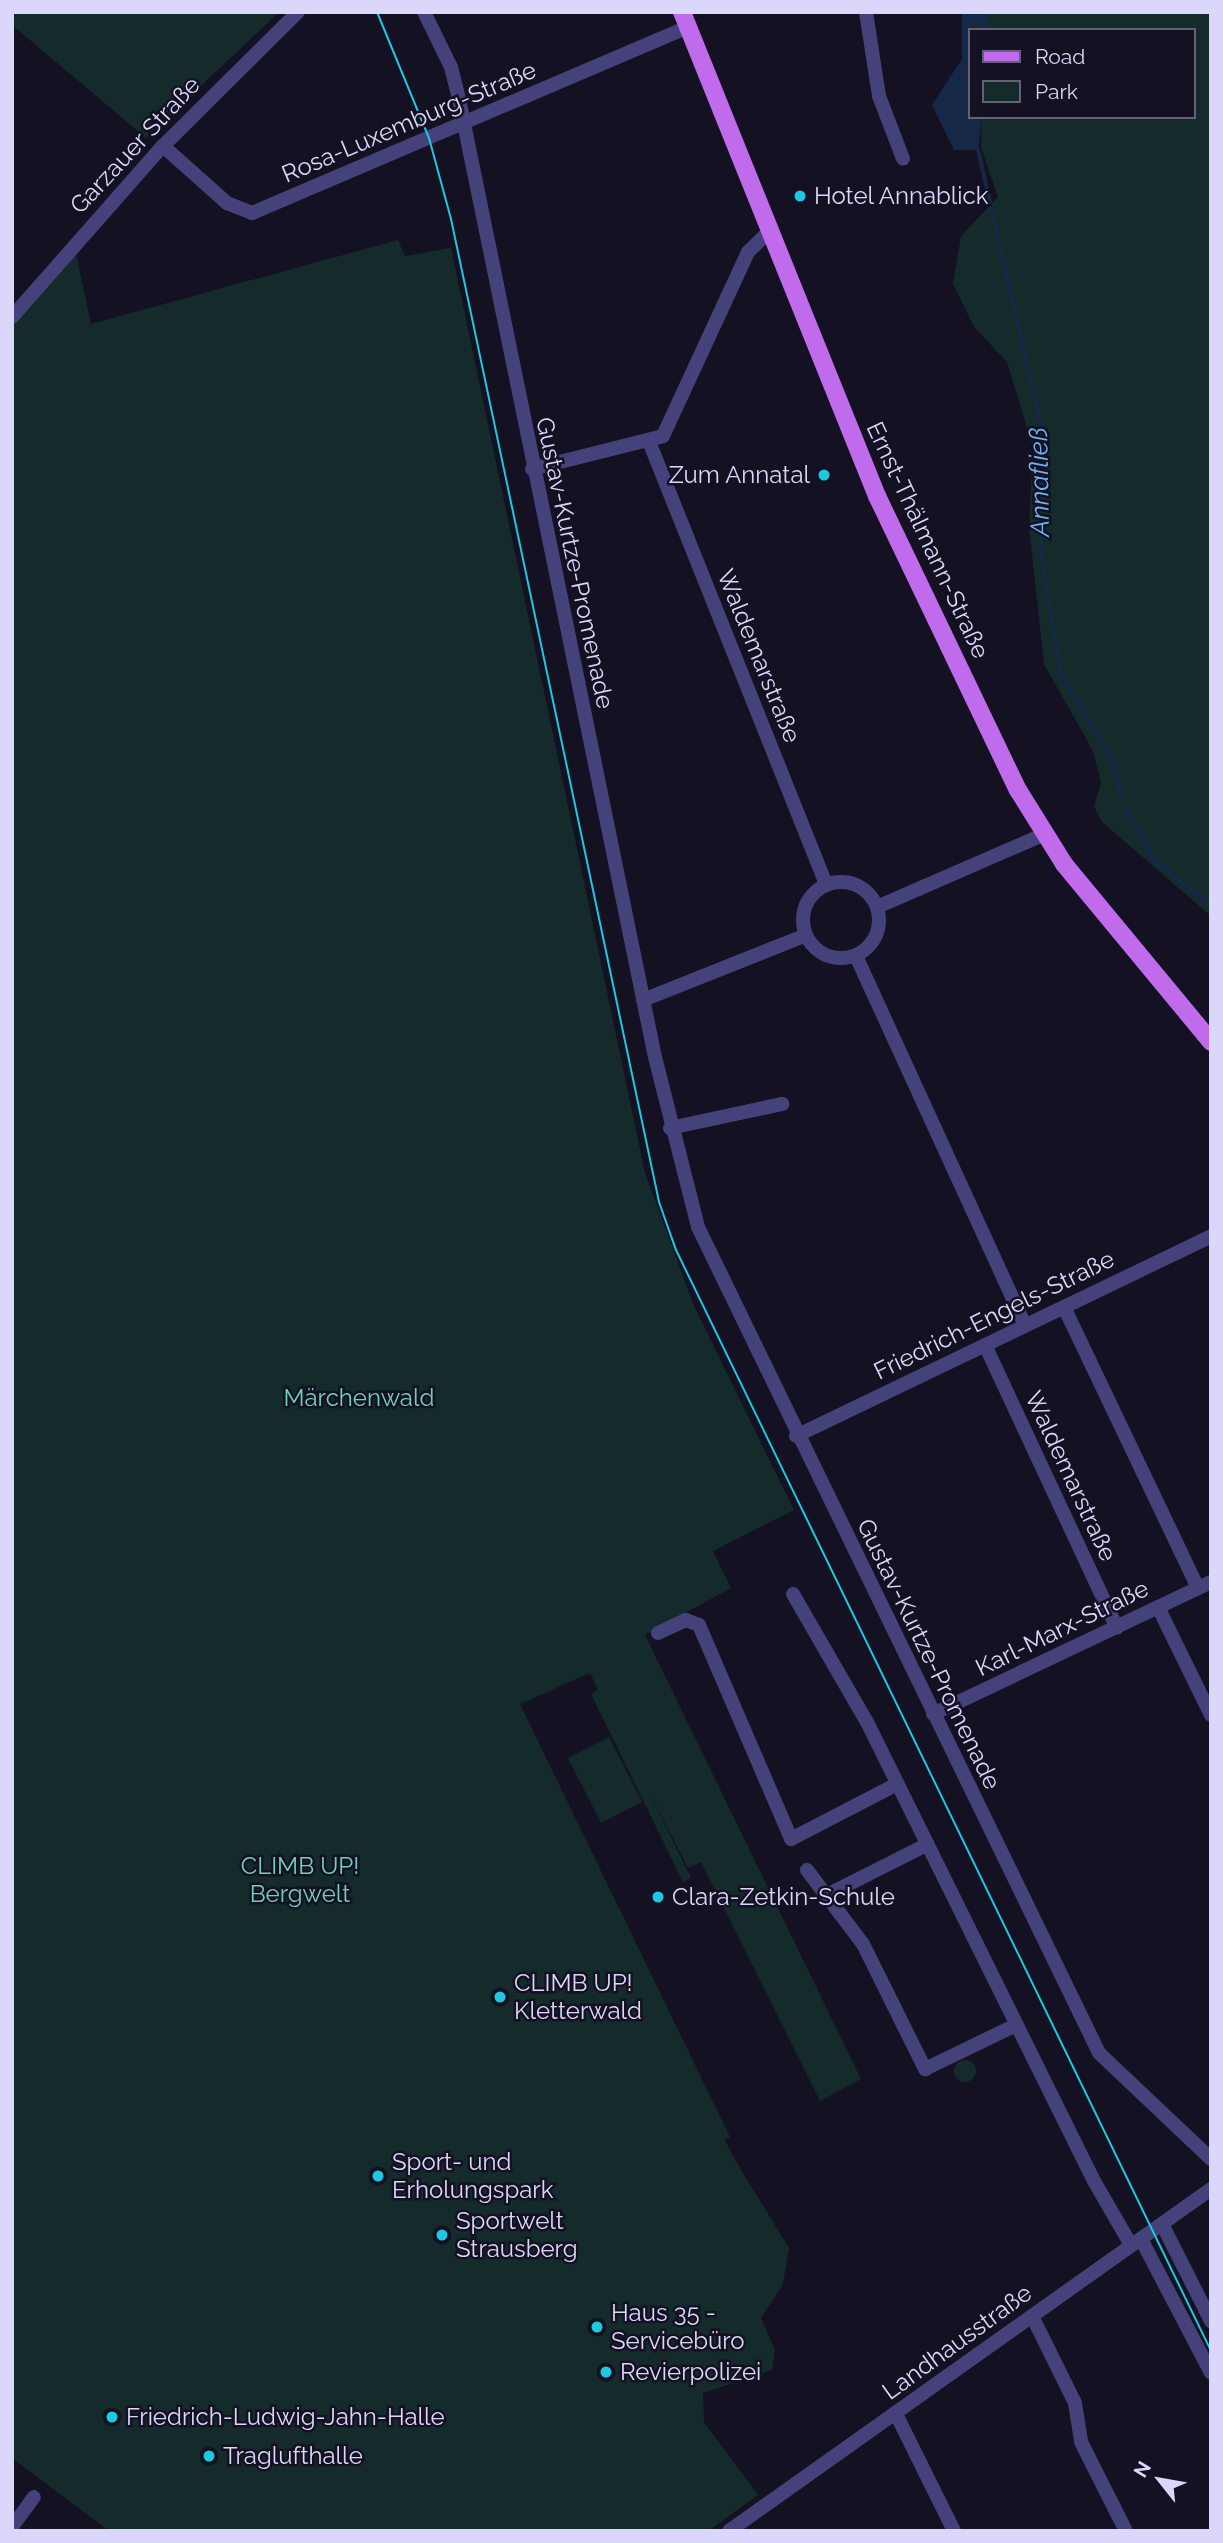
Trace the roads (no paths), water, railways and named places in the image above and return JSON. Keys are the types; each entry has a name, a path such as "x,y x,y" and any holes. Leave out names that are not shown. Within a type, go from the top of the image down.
{"main road":[{"name":"Ernst-Thälmann-Straße","path":"685,20 772,229 877,496 1045,834 1211,1042"}],"street":[{"name":"Garzauer Straße","path":"12,317 163,146 298,12"},
{"name":"Gustav-Kurtze-Promenade","path":"424,12 452,67 532,469 670,1128 698,1227 796,1436 1099,2053 1211,2159"},
{"path":"866,12 879,96 903,159"},
{"name":"Rosa-Luxemburg-Straße","path":"163,146 227,203 252,212 463,123 685,20"},
{"path":"532,469 650,444 667,430 748,252 772,229"},
{"name":"Waldemarstraße","path":"650,444 826,885"},
{"path":"877,907 1045,834"},
{"path":"826,885 862,888 877,907 873,941 856,956 829,957 806,935 808,901 826,885"},
{"path":"643,1000 806,935"},
{"path":"856,956 1025,1325"},
{"path":"670,1128 782,1104"},
{"name":"Friedrich-Engels-Straße","path":"796,1436 1211,1236"},
{"path":"1063,1307 1204,1585"},
{"name":"Waldemarstraße","path":"985,1345 1117,1628"},
{"name":"Karl-Marx-Straße","path":"933,1714 1204,1585"},
{"path":"793,1594 897,1784 1016,2025 1211,2373"},
{"path":"1158,1607 1211,1715"},
{"path":"658,1633 686,1620 699,1625 791,1839 897,1784"},
{"path":"825,1896 928,1844"},
{"path":"807,1870 863,1944 925,2069 1016,2025"},
{"name":"Landhausstraße","path":"729,2531 1211,2189"},
{"path":"1162,2224 1211,2321"},
{"path":"1032,2316 1075,2403 1081,2442 1126,2531"},
{"path":"896,2414 954,2531"},
{"path":"12,2527 34,2497"}],"water":[{"path":"962,12 988,12 988,28 968,28 968,119 982,119 978,150 954,150 932,105 962,59"}],"waterway":[{"name":"Annafließ","path":"978,148 1044,437 1041,550 1061,673 1113,762 1122,797"},
{"name":"Annafließ","path":"1125,805 1153,859 1211,905"}],"tram line":[{"path":"377,12 429,138 451,219 659,1202 676,1250 1211,2351"}],"place":[{"name":"Hotel Annablick","path":"800,196"},
{"name":"Zum Annatal","path":"824,475"},
{"name":"Clara-Zetkin-Schule","path":"658,1897"},
{"name":"CLIMB UP! Kletterwald","path":"500,1997"},
{"name":"Sport- und Erholungspark","path":"378,2176"},
{"name":"Sportwelt Strausberg","path":"442,2235"},
{"name":"Haus 35 - Servicebüro","path":"597,2327"},
{"name":"Revierpolizei","path":"606,2372"},
{"name":"Friedrich-Ludwig-Jahn-Halle","path":"112,2417"},
{"name":"Traglufthalle","path":"209,2456"}],"park label":[{"name":"Märchenwald","path":"359,1398"},
{"name":"CLIMB UP! Bergwelt","path":"300,1880"}]}
